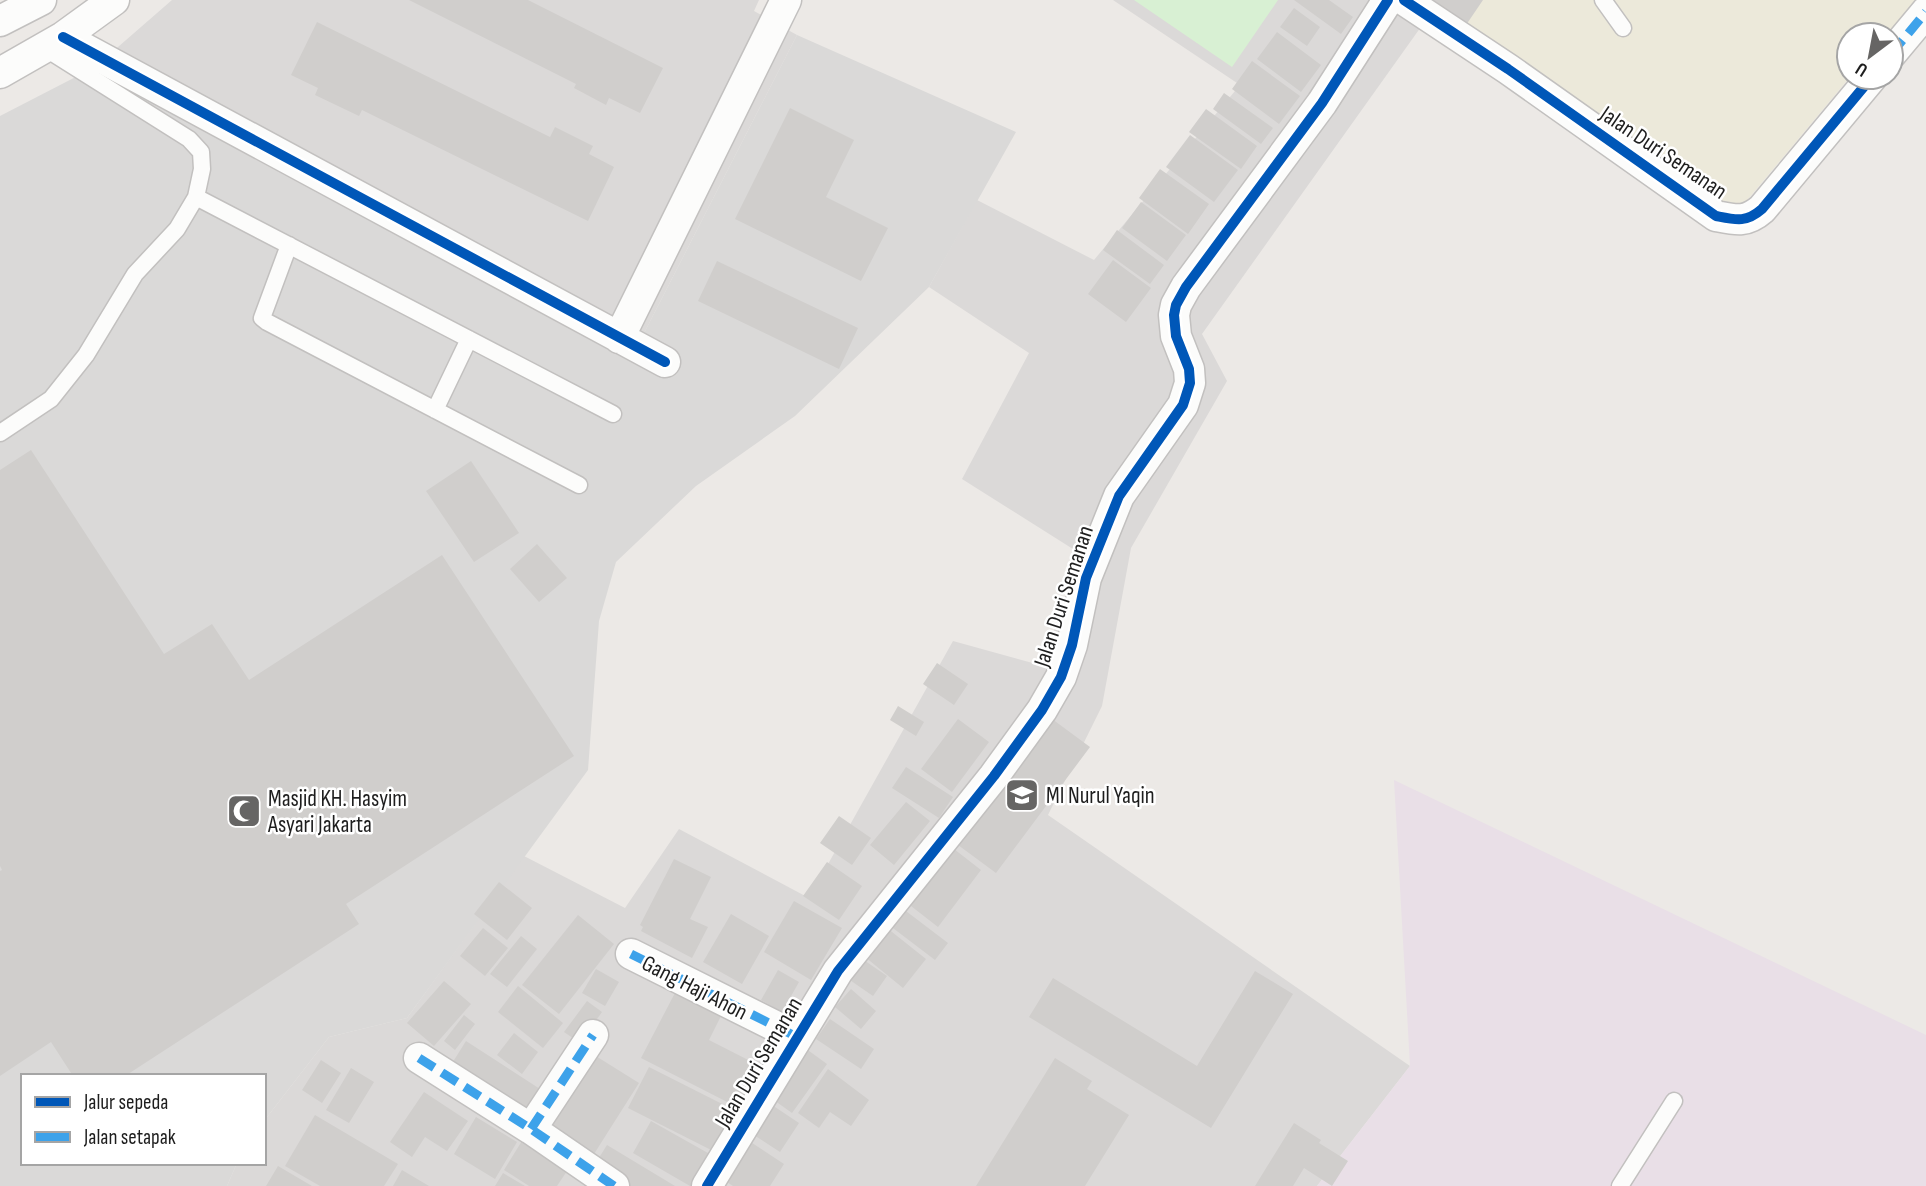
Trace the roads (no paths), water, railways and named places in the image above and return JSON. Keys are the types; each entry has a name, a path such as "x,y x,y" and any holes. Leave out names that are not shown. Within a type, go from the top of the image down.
{"street":[{"path":"0,21 41,0"},
{"path":"0,73 53,42 114,0"},
{"path":"619,338 786,0"},
{"name":"Jalan Duri Semanan","path":"707,1186 838,971 994,776 1042,710 1061,677 1072,645 1086,578 1119,496 1183,405 1189,383 1189,369 1176,336 1176,305 1186,287 1322,103 1388,0"},
{"name":"Jalan Duri Semanan","path":"1404,0 1508,69 1716,216 1742,221 1753,217 1860,91"},
{"path":"1905,37 1926,12"},
{"path":"53,42 665,362"},
{"name":"Gang Haji Ahon","path":"631,954 797,1037"},
{"path":"531,1129 593,1035"},
{"path":"419,1058 531,1129 614,1186"}],"lane":[{"path":"1603,0 1623,28"},
{"path":"0,433 51,399 86,355 135,274 177,229 196,197 202,169 201,152 190,139 53,42"},
{"path":"196,197 613,414"},
{"path":"289,245 262,318 579,485"},
{"path":"435,410 469,339"},
{"path":"1620,1186 1674,1101"}],"place":[{"name":"MI Nurul Yaqin","path":"1022,795"},
{"name":"Masjid KH. Hasyim Asyari Jakarta","path":"244,811"}]}
